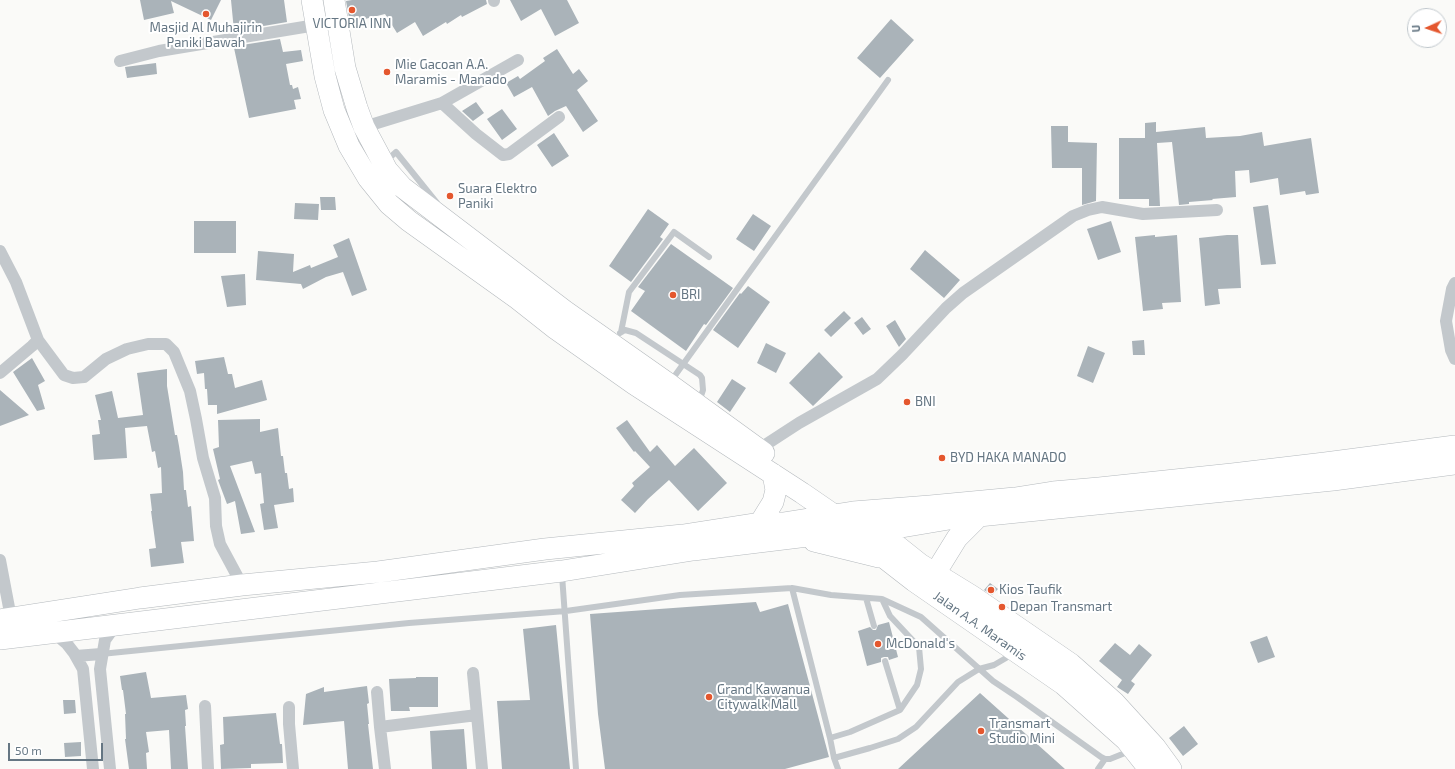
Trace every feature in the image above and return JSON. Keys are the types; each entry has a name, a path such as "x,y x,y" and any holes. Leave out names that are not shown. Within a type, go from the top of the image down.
{"highway":[{"name":"Jalan A.A. Maramis","path":"312,0 325,76 334,110 349,146 368,178 389,204 421,230 477,269 556,329 621,375 846,520 883,558 967,619 1063,684 1126,740 1149,769"},
{"path":"334,0 345,68 357,108 364,127 383,163 387,170 402,187 558,306 616,338 669,384 793,473 846,520 878,531 920,564 936,572 1071,664 1114,702 1155,747 1171,769"},
{"path":"878,531 949,519 979,516 1098,488 1224,475 1455,446"},
{"path":"6,619 140,598 242,585 378,572 545,549 684,535 760,523 846,520 930,506 1015,498 1052,500 1333,480 1455,464"},
{"path":"760,523 773,502 776,490 773,474"},
{"path":"936,572 957,538 979,516"},
{"path":"0,639 562,571 693,550 800,537 846,520"},
{"path":"800,537 883,558"}],"street":[{"path":"120,61 159,51 316,25"},
{"path":"364,127 442,103 518,60"},
{"path":"442,103 476,134 503,155 509,154 559,117"},
{"path":"760,449 799,423 877,379 902,355 946,308 963,293 985,276 1073,216 1088,210 1102,207 1143,214 1217,210"},
{"path":"0,251 16,282 38,340 64,374 73,378 84,377 106,359 127,349 148,344 166,344 174,352 190,391 203,458 215,498 216,526 220,544 242,585"},
{"path":"1455,283 1452,289 1446,321 1451,350 1455,359"},
{"path":"0,374 38,340"},
{"path":"0,560 6,619"},
{"path":"110,769 100,669 105,640 115,626"},
{"path":"54,633 67,644 83,669 93,769"},
{"path":"76,656 102,654"},
{"path":"473,673 482,769"},
{"path":"377,692 385,769"},
{"path":"205,706 208,769"},
{"path":"289,707 293,769"},
{"path":"380,727 477,715"}],"lane":[{"path":"669,384 888,80"},
{"path":"383,163 396,152 439,205"},
{"path":"616,338 629,292 674,232 708,257"},
{"path":"616,338 625,330 636,333 700,375 702,378 703,390 698,404"},
{"path":"562,571 576,769"},
{"path":"792,588 838,769"},
{"path":"102,654 401,624 566,611 680,595 792,588 831,595 882,599 922,617 993,681 1065,730 1105,760"},
{"path":"866,598 874,626"},
{"path":"830,738 856,729 900,710 917,685 921,669 919,647 890,616 882,599"},
{"path":"834,758 898,739 916,727 958,682 979,669 994,665 1006,658 1013,650"},
{"path":"885,661 900,710"},
{"path":"1098,769 1105,760 1115,758 1133,749"}],"building":[{"path":"140,0 221,0 211,20 171,1 174,13 144,20"},
{"path":"231,0 284,0 287,22 234,31"},
{"path":"486,0 487,4 462,17 461,15 447,24 446,22 423,36 415,22 397,33 385,14 350,23 346,1"},
{"path":"510,0 567,0 579,23 555,36 541,9 521,21"},
{"path":"891,19 914,40 880,78 857,58"},
{"path":"280,39 283,52 301,50 303,61 286,64 290,85 292,85 293,89 298,87 301,99 294,100 296,109 249,118 234,48 236,48 236,46"},
{"path":"557,49 573,74 579,69 588,81 577,90 598,121 583,132 566,106 548,116 532,87 514,97 506,83 518,76 520,79 545,61 543,58"},
{"path":"156,63 157,74 127,78 125,67"},
{"path":"476,102 484,113 473,121 462,111"},
{"path":"502,109 517,129 502,140 487,119"},
{"path":"1156,122 1156,132 1205,127 1206,138 1240,136 1262,132 1264,146 1311,138 1319,193 1306,195 1305,191 1280,195 1278,178 1250,183 1249,170 1235,171 1236,197 1189,202 1189,204 1179,205 1172,142 1157,143 1160,206 1149,206 1149,199 1119,199 1119,138 1145,138 1145,123"},
{"path":"1051,126 1068,126 1068,142 1097,143 1096,201 1082,205 1082,168 1052,168"},
{"path":"554,133 569,156 552,167 537,145"},
{"path":"320,197 335,197 336,210 321,210"},
{"path":"295,203 319,204 318,220 294,219"},
{"path":"1268,205 1276,264 1261,265 1253,207"},
{"path":"648,209 669,224 660,237 663,239 631,282 609,266"},
{"path":"753,214 771,226 754,251 736,239"},
{"path":"194,221 236,221 236,253 194,253"},
{"path":"1111,221 1121,252 1098,260 1087,229"},
{"path":"1155,235 1155,237 1177,235 1181,302 1162,303 1163,309 1143,311 1135,237"},
{"path":"1238,235 1241,288 1218,289 1220,304 1205,306 1199,238"},
{"path":"349,238 367,290 352,296 343,272 326,277 303,289 301,284 256,280 258,251 294,254 293,272 310,265 311,268 338,257 333,245"},
{"path":"671,244 733,288 706,325 704,324 686,351 631,311 645,291 638,287"},
{"path":"925,250 960,280 944,298 910,269"},
{"path":"245,274 246,305 227,307 221,276"},
{"path":"748,286 770,302 738,348 713,330 740,293 741,294"},
{"path":"844,311 851,318 831,337 824,330"},
{"path":"862,317 871,329 863,335 854,323"},
{"path":"895,320 906,339 899,347 886,326"},
{"path":"1144,340 1145,355 1133,355 1132,341"},
{"path":"766,343 786,353 776,373 757,363"},
{"path":"1088,346 1105,353 1093,383 1077,376"},
{"path":"819,352 843,377 813,406 789,383"},
{"path":"224,357 228,374 232,374 235,388 262,380 267,400 217,414 217,405 208,405 204,373 197,374 195,361"},
{"path":"32,358 45,381 38,385 45,409 37,411 13,372"},
{"path":"167,369 167,386 175,435 177,435 179,446 184,490 186,490 188,507 191,506 194,541 181,542 184,563 151,567 149,549 156,548 150,494 162,493 161,467 158,468 155,451 152,452 147,426 125,428 127,458 94,460 92,435 100,434 98,420 101,420 95,395 112,391 118,418 143,415 137,373"},
{"path":"732,379 746,388 730,412 717,402"},
{"path":"0,390 29,415 0,426"},
{"path":"260,419 260,432 278,428 281,456 283,456 289,489 293,488 294,502 274,505 278,528 264,530 260,504 264,503 261,473 255,474 252,461 230,466 255,532 241,534 235,501 227,504 218,480 220,479 213,449 219,447 218,420"},
{"path":"627,420 650,452 657,445 675,466 694,448 727,483 698,511 669,480 635,513 621,500 634,486 632,483 650,467 635,451 634,452 616,428"},
{"name":"Kios Taufik","path":"990,583 998,589 992,595 984,590"},
{"path":"756,602 760,612 788,604 829,757 785,769 605,769 598,714 590,614"},
{"name":"McDonald's","path":"889,622 898,657 889,660 888,657 884,657 881,658 881,662 867,666 858,631 870,627 873,630 876,630 878,625"},
{"path":"556,625 570,769 502,769 497,701 530,700 523,629"},
{"path":"1267,636 1275,657 1258,663 1250,642"},
{"path":"1115,643 1130,655 1139,644 1152,655 1131,681 1135,684 1128,694 1117,687 1122,680 1099,661"},
{"path":"146,672 151,698 186,695 188,709 185,710 185,726 188,769 171,769 169,730 146,732 149,752 146,753 147,769 129,769 125,739 126,714 120,676"},
{"path":"438,677 438,707 409,707 410,711 391,711 389,679"},
{"path":"367,686 369,703 367,704 368,724 373,769 348,769 344,721 303,725 306,694 324,687 324,692"},
{"name":"Transmart Studio Mini","path":"980,693 1065,769 898,769"},
{"path":"63,700 75,700 76,713 64,714"},
{"path":"276,713 280,744 282,744 283,763 251,764 251,768 221,769 220,745 224,744 223,717"},
{"path":"1184,726 1198,744 1183,756 1169,738"},
{"path":"464,729 467,769 432,769 430,731"},
{"path":"81,742 81,756 65,757 64,743"}],"place":[{"name":"VICTORIA INN","path":"352,10"},
{"name":"Masjid Al Muhajirin Paniki Bawah","path":"206,14"},
{"name":"Mie Gacoan A.A. Maramis - Manado","path":"387,72"},
{"name":"Suara Elektro Paniki","path":"450,196"},
{"name":"BRI","path":"673,295"},
{"name":"BNI","path":"907,402"},
{"name":"BYD HAKA MANADO","path":"942,458"},
{"name":"Kios Taufik","path":"991,590"},
{"name":"Depan Transmart","path":"1002,607"},
{"name":"McDonald's","path":"878,644"},
{"name":"Grand Kawanua Citywalk Mall","path":"709,697"},
{"name":"Transmart Studio Mini","path":"981,731"}]}
